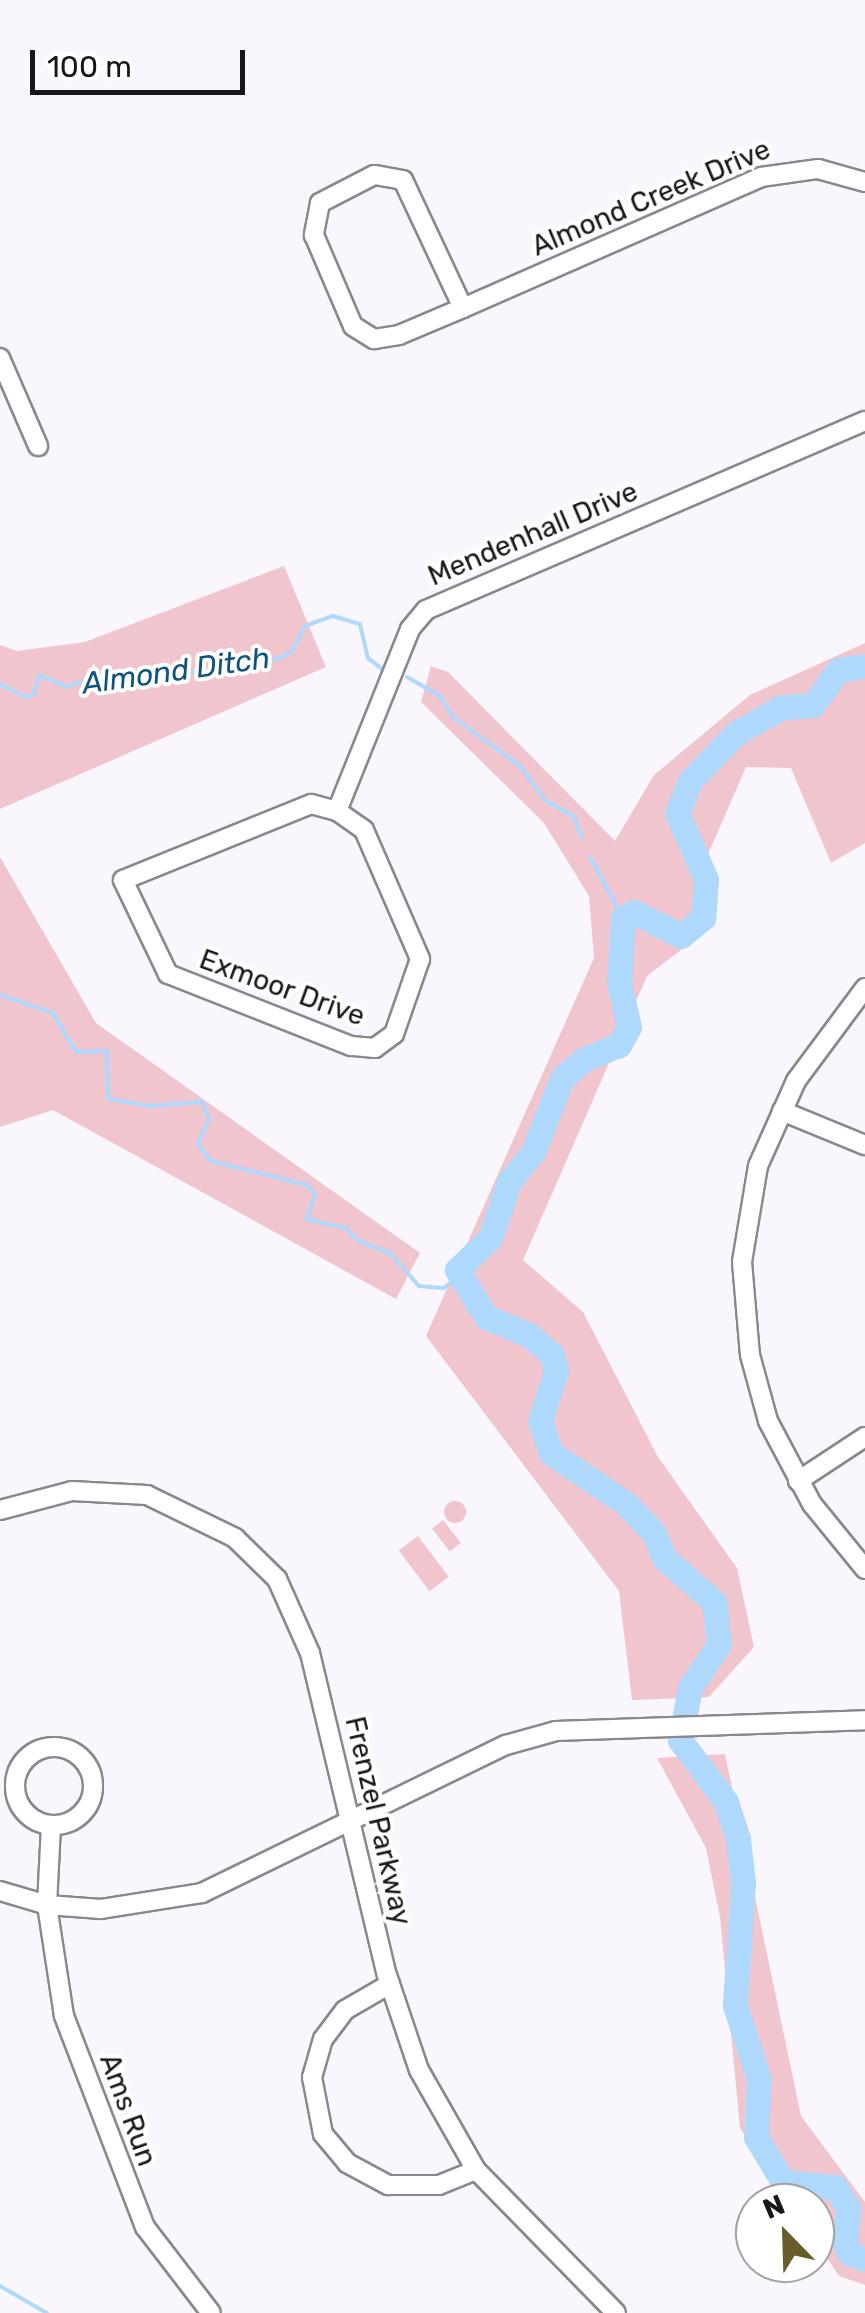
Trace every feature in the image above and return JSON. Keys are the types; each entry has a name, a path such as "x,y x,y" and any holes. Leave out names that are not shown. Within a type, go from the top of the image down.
{"street":[{"name":"Almond Creek Drive","path":"462,308 403,180 374,176 320,203 314,235 354,326 364,334 387,338 462,308 761,178 818,169 865,182"},
{"path":"0,358 38,446"},
{"name":"Mendenhall Drive","path":"338,811 410,629 426,610 865,421"},
{"name":"Exmoor Drive","path":"312,804 338,811 368,838 420,962 394,1034 370,1049 168,974 123,880 293,808 312,804"},
{"path":"865,988 812,1054 758,1166 748,1212 742,1296 760,1396 798,1481 865,1569"},
{"path":"782,1111 865,1145"},
{"path":"798,1481 865,1437"},
{"name":"Frenzel Parkway","path":"0,1510 46,1495 120,1490 168,1502 248,1550 278,1580 302,1628 390,1984 419,2070 476,2170 616,2313"},
{"path":"0,1891 47,1905 163,1904 227,1885 506,1745 556,1731 865,1720"},
{"path":"57,1747 80,1756 94,1790 84,1812 51,1826 27,1814 16,1777 31,1754 57,1747"},
{"name":"Ams Run","path":"51,1826 47,1905 58,1993 132,2198 161,2254 211,2313"},
{"path":"390,1984 344,2010 323,2040 312,2077 322,2134 347,2164 388,2185 440,2185 476,2170"}],"shaded area":[{"path":"284,566 326,667 0,809 0,645 17,651 85,642"},
{"path":"865,643 865,843 831,863 791,768 746,767 708,854 712,926 647,976 523,1260 583,1312 658,1457 737,1568 754,1647 709,1697 632,1700 619,1591 426,1336 594,958 589,896 544,823 421,702 431,666 448,672 615,841 654,775 750,695"},
{"path":"0,857 96,1023 420,1253 396,1299 53,1110 0,1127"},
{"path":"455,1501 463,1504 463,1520 455,1523 447,1520 444,1512 447,1504"},
{"path":"443,1520 461,1543 450,1551 432,1529"},
{"path":"418,1536 449,1577 430,1591 399,1550"},
{"path":"725,1754 801,2116 865,2202 865,2285 839,2276 835,2270 835,2183 777,2183 740,2128 720,1917 706,1848 657,1758"}],"waterway":[{"name":"Almond Ditch","path":"0,684 26,697 34,694 39,675 67,687 93,677 122,685 155,670 200,673 280,658 292,651 305,626 333,616 360,624 368,658 382,669"},
{"path":"865,666 838,670 813,705 782,707 736,733 690,781 677,813 706,879 703,918 681,936 634,912 623,918 619,983 629,1027 619,1045 584,1059 562,1078 533,1152 509,1182 490,1238 457,1270 486,1317 529,1335 552,1355 556,1371 540,1421 551,1453 625,1503 654,1533 664,1558 714,1602 719,1644 690,1688 680,1740 726,1802 738,1839 743,1883 735,2005 759,2080 756,2137 783,2182 835,2187 848,2208 845,2243 849,2253 865,2259"},
{"name":"Almond Ditch","path":"407,677 440,696 453,717 520,766 545,800 574,817 582,838"},
{"name":"Almond Ditch","path":"590,857 623,918"},
{"path":"0,995 53,1013 76,1052 107,1051 108,1099 151,1106 202,1102 209,1119 198,1144 211,1161 307,1185 315,1194 307,1219 346,1228 358,1241 390,1253 419,1286 444,1288 457,1277"},
{"name":"Ams Run","path":"0,2286 47,2313"}]}
